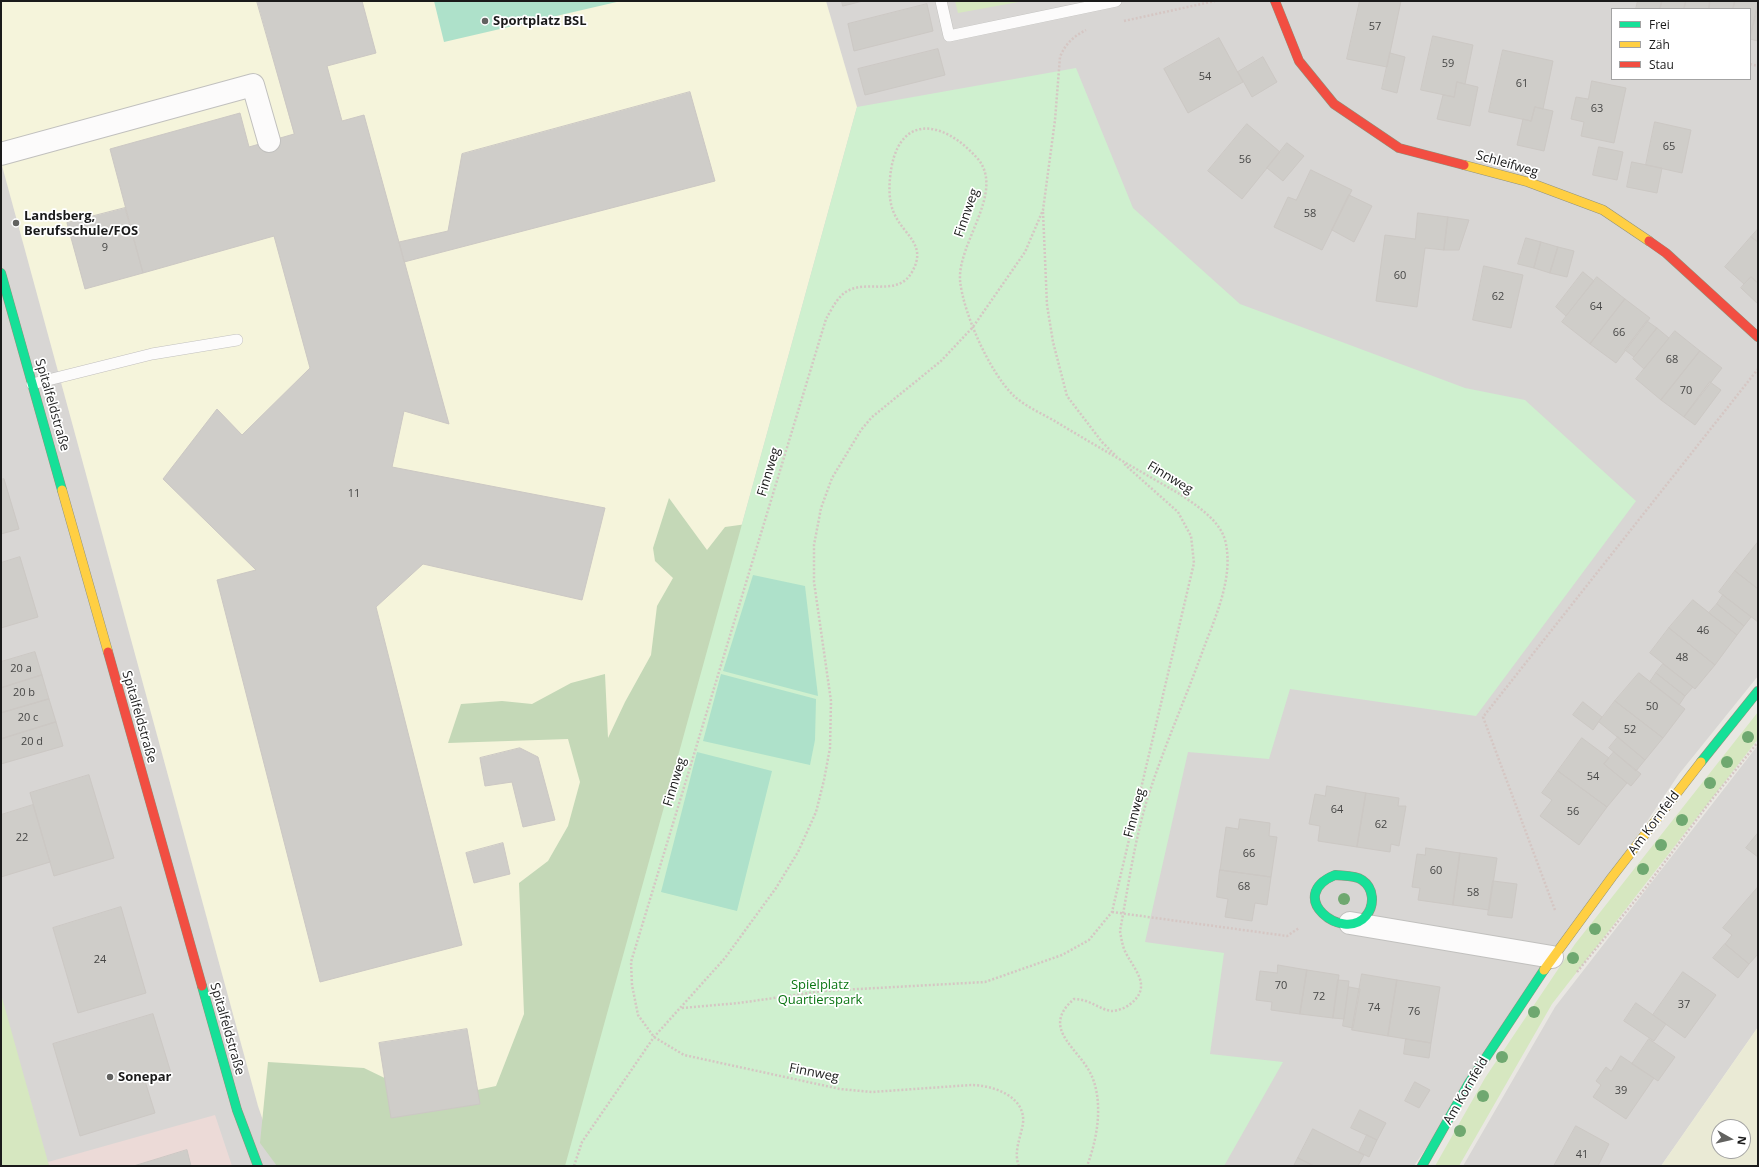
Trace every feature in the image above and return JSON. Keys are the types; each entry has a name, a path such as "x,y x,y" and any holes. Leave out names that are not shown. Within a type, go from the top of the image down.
{"street":[{"name":"Schleifweg","path":"1275,1 1299,61 1334,104 1378,135 1399,148 1528,182 1603,210 1666,253 1758,337"},
{"path":"1,154 254,85 269,141"},
{"name":"Spitalfeldstraße","path":"1,273 237,1110 258,1166"},
{"name":"Am Kornfeld","path":"1422,1166 1475,1072 1552,957 1684,783 1758,690"},
{"path":"1350,923 1358,922 1365,917 1372,904 1371,890 1367,884 1354,877 1335,874 1322,880 1315,894 1315,902 1321,913 1331,920 1552,957"}],"lane":[{"path":"941,1 949,36 1116,1"},
{"path":"32,384 152,354 237,340"}],"path":[{"path":"1118,23 1215,1"},
{"path":"681,1008 739,1003 823,991 985,982 1062,955 1089,940 1112,912 1194,563 1191,536 1178,512 1119,460 1102,442 1067,396 1053,342 1047,305 1043,210 1055,120 1060,57 1063,49 1070,41 1088,30"},
{"name":"Finnweg","path":"1019,1166 1017,1149 1023,1121 1021,1108 1013,1099 999,1090 984,1085 872,1092 840,1088 684,1055 654,1037 638,1015 632,985 631,962 826,319 841,296 850,289 866,286 885,287 899,285 911,274 916,264 917,252 913,240 894,214 890,199 890,178 894,158 905,137 916,130 927,127 941,130 954,137 969,149 981,163 986,173 987,186 983,204 963,257 960,279 973,327 994,373 1015,397 1119,460 1178,493 1201,509 1220,528 1226,543 1228,560 1223,590 1147,801 1123,915 1120,931 1124,949 1138,971 1141,985 1135,1000 1124,1008 1111,1011 1084,999 1074,999 1066,1006 1060,1017 1060,1029 1065,1038 1084,1061 1094,1079 1097,1101 1097,1125 1094,1146 1087,1166"},
{"path":"574,1166 582,1142 654,1037 725,958 776,888 798,852 816,812 830,748 832,701 814,582 814,545 820,508 832,478 861,430 872,418 941,361 973,327 1025,252 1043,210"},
{"path":"1566,938 1483,717 1758,370"},
{"path":"1574,976 1646,887 1709,803 1758,742"},
{"path":"1112,912 1123,915 1287,936 1321,913"}],"shaded area":[{"path":"1,1 1758,1 1758,676 1679,774 1414,1166 1,1166"},
{"path":"1,1 826,1 857,107 565,1166 273,1150 258,1106 1,162"},
{"path":"955,1 1024,1 958,13"},
{"path":"669,498 707,550 725,527 754,523 589,1166 277,1166 260,1143 268,1062 364,1068 430,1100 496,1086 524,1014 519,883 548,861 568,826 580,782 568,739 448,743 461,704 502,701 532,704 571,683 605,674 608,738 625,702 651,655 657,606 673,578 655,561 653,548"},
{"path":"1758,712 1758,739 1552,1004 1459,1166 1435,1166 1485,1078 1575,944"},
{"path":"1758,745 1758,1027 1661,1166 1463,1166 1555,1007"},
{"path":"1,994 48,1162 49,1166 1,1166"},
{"path":"1758,1027 1758,1166 1661,1166"},
{"path":"215,1115 232,1166 49,1166 48,1162"}],"green space":[{"name":"Sportplatz BSL","path":"434,1 621,1 444,42"},
{"name":"Spielplatz Quartierspark","path":"1076,68 1133,208 1240,304 1465,388 1525,400 1636,501 1476,716 1290,689 1269,759 1188,752 1145,942 1224,953 1210,1054 1283,1062 1224,1166 565,1166 857,107"},
{"path":"753,575 805,586 818,696 723,671"},
{"path":"721,674 816,699 815,740 810,765 703,741"},
{"path":"697,752 772,771 737,911 661,892"}],"building":[{"path":"257,1 362,1 376,53 327,66 342,121 364,115 449,424 404,411 392,467 605,508 582,600 423,564 376,607 462,945 320,982 217,580 256,570 163,479 217,409 242,435 310,368 274,236 143,273 110,149 240,113 249,147 294,134"},
{"path":"842,1 863,1 843,6"},
{"path":"1360,1 1401,1 1387,67 1347,59"},
{"path":"1638,1 1662,1 1660,8 1636,8"},
{"path":"1662,1 1686,1 1684,8 1660,8"},
{"path":"1686,1 1710,1 1709,8 1684,8"},
{"path":"1710,1 1735,1 1733,8 1709,8"},
{"path":"1735,1 1758,1 1751,33 1751,8 1733,8"},
{"path":"927,4 933,31 854,51 848,24"},
{"path":"1758,7 1758,41 1751,39"},
{"path":"1433,36 1473,45 1465,84 1457,82 1454,97 1421,90"},
{"path":"1219,38 1243,82 1188,113 1164,69"},
{"path":"938,49 945,75 865,95 858,69"},
{"path":"1503,50 1553,61 1543,109 1535,107 1531,121 1489,112"},
{"path":"1390,53 1405,57 1397,93 1382,89"},
{"path":"1263,57 1277,82 1252,97 1238,72"},
{"path":"1592,81 1626,88 1614,143 1581,136 1584,122 1571,119 1576,97 1588,99"},
{"path":"1457,82 1478,87 1470,126 1437,119 1443,95 1454,97"},
{"path":"690,92 715,181 404,262 399,242 448,231 462,154"},
{"path":"1535,107 1553,111 1544,151 1517,145 1523,119 1531,121"},
{"path":"1655,122 1691,130 1682,173 1646,165"},
{"path":"1247,124 1280,152 1242,199 1208,171"},
{"path":"1287,143 1304,156 1283,181 1267,168"},
{"path":"1599,147 1623,152 1617,180 1593,175"},
{"path":"1632,162 1662,168 1657,193 1627,187"},
{"path":"1311,170 1352,190 1322,250 1274,227 1288,197 1296,200"},
{"path":"1349,195 1372,206 1354,242 1332,230"},
{"path":"125,208 143,273 85,289 67,223"},
{"path":"1418,213 1448,217 1444,250 1425,248 1417,307 1376,301 1385,235 1415,239"},
{"path":"1448,217 1469,220 1459,250 1444,250"},
{"path":"1758,229 1758,242 1751,237"},
{"path":"1751,237 1758,242 1758,283 1751,277 1744,284 1725,267"},
{"path":"1526,238 1541,242 1534,268 1518,264"},
{"path":"1541,242 1558,247 1550,273 1534,268"},
{"path":"1558,247 1574,251 1567,277 1550,273"},
{"path":"1484,266 1523,275 1511,328 1473,320"},
{"path":"1583,272 1594,281 1566,316 1556,307"},
{"path":"1597,277 1625,299 1590,344 1562,322"},
{"path":"1751,277 1758,283 1758,304 1741,288"},
{"path":"1625,299 1650,318 1616,363 1590,344"},
{"path":"1647,321 1657,328 1634,357 1625,350"},
{"path":"1657,328 1669,338 1644,369 1633,359"},
{"path":"1675,331 1700,351 1661,400 1636,379"},
{"path":"1700,351 1722,368 1684,417 1661,400"},
{"path":"1710,382 1721,390 1695,425 1684,417"},
{"path":"4,479 19,529 1,534 1,480"},
{"path":"1758,542 1758,589 1735,571"},
{"path":"20,557 38,617 1,628 1,563"},
{"path":"1735,571 1758,589 1758,622 1719,592"},
{"path":"1723,595 1751,617 1744,626 1717,604"},
{"path":"1693,600 1737,635 1715,665 1669,628"},
{"path":"1717,604 1744,626 1737,635 1709,613"},
{"path":"1669,628 1715,665 1695,689 1650,653"},
{"path":"35,652 42,675 1,688 1,662"},
{"path":"1663,664 1693,687 1685,696 1656,673"},
{"path":"1639,673 1685,709 1663,738 1615,701"},
{"path":"1656,673 1685,696 1679,705 1650,682"},
{"path":"42,675 49,699 1,713 1,688"},
{"path":"49,699 56,722 1,739 1,713"},
{"path":"1615,701 1663,738 1645,760 1599,722"},
{"path":"1583,702 1602,717 1593,730 1573,715"},
{"path":"56,722 63,746 1,764 1,739"},
{"path":"1618,737 1645,760 1636,771 1609,748"},
{"path":"1582,738 1609,758 1604,764 1627,783 1607,807 1558,771"},
{"path":"520,748 538,757 555,820 523,827 512,782 485,786 480,758"},
{"path":"1614,752 1641,774 1631,786 1604,764"},
{"path":"1558,771 1607,807 1579,845 1540,816 1552,800 1542,793"},
{"path":"89,775 114,858 54,876 30,793"},
{"path":"1327,786 1366,793 1357,847 1318,841 1320,826 1309,824 1315,794 1325,796"},
{"path":"1366,793 1399,798 1398,806 1406,806 1399,846 1391,844 1390,852 1357,847"},
{"path":"33,805 50,862 1,877 1,815"},
{"path":"1240,819 1270,823 1269,836 1277,837 1271,877 1220,870 1226,827 1238,829"},
{"path":"1758,833 1758,857 1746,848"},
{"path":"503,843 510,874 474,883 466,853"},
{"path":"1426,848 1460,853 1453,905 1418,900 1420,888 1412,887 1417,854 1425,855"},
{"path":"1460,853 1497,858 1489,910 1453,905"},
{"path":"1220,870 1271,877 1267,905 1255,903 1252,921 1225,917 1228,899 1217,897"},
{"path":"1493,881 1517,884 1512,918 1488,915"},
{"path":"1758,887 1758,954 1749,964 1725,944 1732,935 1723,928"},
{"path":"121,907 146,993 78,1013 53,928"},
{"path":"1725,944 1749,964 1738,978 1713,958"},
{"path":"1278,965 1307,970 1300,1014 1271,1010 1272,1002 1256,1000 1260,971 1277,973"},
{"path":"1307,970 1339,975 1333,1018 1300,1014"},
{"path":"1683,972 1716,995 1685,1038 1653,1015"},
{"path":"1362,974 1397,980 1388,1036 1352,1030"},
{"path":"1338,980 1349,981 1344,1019 1333,1018"},
{"path":"1397,980 1440,987 1431,1043 1388,1036"},
{"path":"1349,987 1360,989 1353,1028 1343,1026"},
{"path":"1636,1003 1666,1024 1654,1041 1624,1021"},
{"name":"Sonepar","path":"153,1014 171,1073 145,1081 155,1113 80,1136 53,1044"},
{"path":"467,1029 480,1104 391,1118 379,1043"},
{"path":"1406,1039 1431,1043 1429,1058 1404,1054"},
{"path":"1649,1039 1675,1057 1658,1081 1632,1064"},
{"path":"1621,1056 1654,1078 1626,1119 1593,1097 1601,1085 1596,1081 1606,1067 1611,1071"},
{"path":"1415,1082 1430,1090 1419,1108 1405,1101"},
{"path":"1360,1110 1386,1123 1377,1140 1351,1128"},
{"path":"1576,1126 1609,1144 1598,1166 1554,1166"},
{"path":"1313,1129 1364,1155 1358,1166 1314,1166 1298,1158"},
{"path":"1367,1135 1377,1140 1369,1157 1359,1152"},
{"path":"187,1150 191,1166 134,1166"},
{"path":"1298,1158 1314,1166 1294,1166"}],"traffic: fast":[{"path":"1,273 62,490"},
{"path":"1701,762 1758,691"},
{"path":"1335,875 1359,878 1369,887 1372,897 1371,907 1366,916 1356,923 1344,924 1333,920 1323,914 1316,904 1315,894 1321,884 1335,875"},
{"path":"1422,1166 1469,1083 1544,970"},
{"path":"202,986 237,1110 258,1166"}],"traffic: slow":[{"path":"1464,165 1528,182 1603,210 1649,241"},
{"path":"62,490 108,652"},
{"path":"1544,970 1612,877 1701,762"}],"traffic: jam":[{"path":"1275,1 1299,61 1334,104 1399,148 1464,165"},
{"path":"1649,241 1666,253 1758,337"},
{"path":"108,652 202,986"}],"place":[{"name":"Sportplatz BSL","path":"485,21"},
{"name":"Landsberg, Berufsschule/FOS","path":"16,223"},
{"name":"Sonepar","path":"110,1077"}]}
